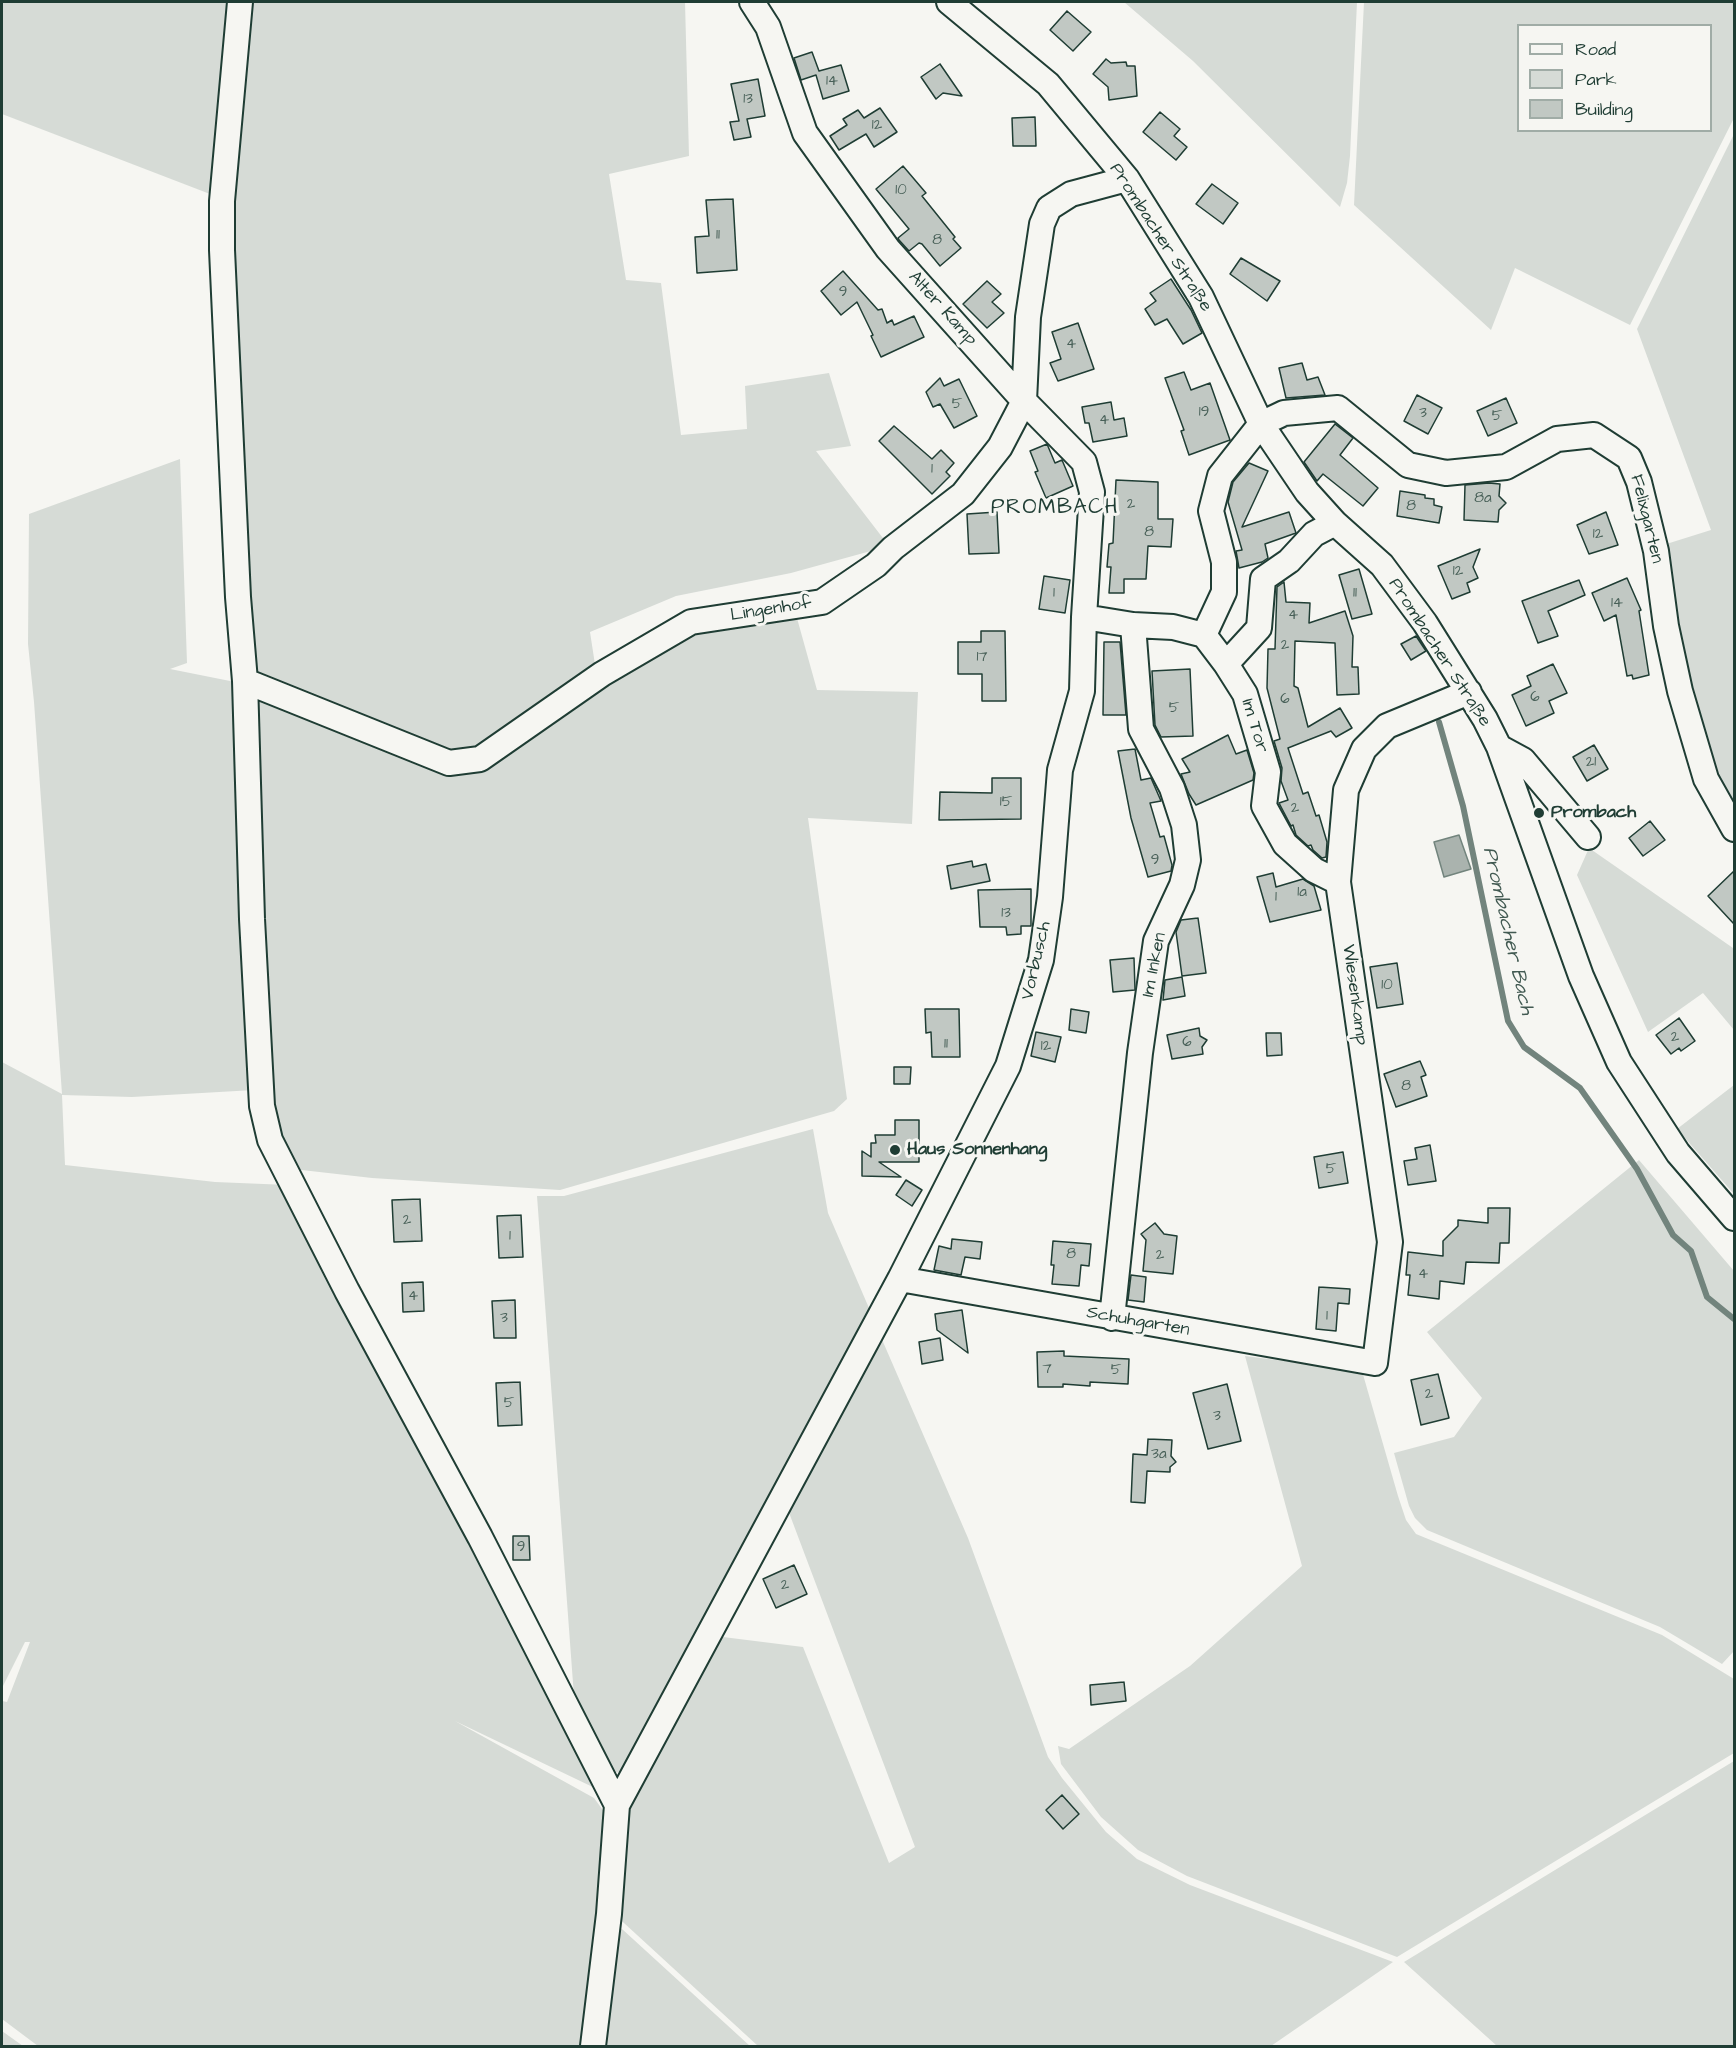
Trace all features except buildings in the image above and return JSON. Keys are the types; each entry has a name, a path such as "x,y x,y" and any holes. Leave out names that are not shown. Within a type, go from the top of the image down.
{"street":[{"path":"240,2 222,201 222,250 244,681 252,930 262,1106 270,1140 347,1291 480,1537 617,1805 609,1914 593,2046"},
{"name":"Alter Kamp","path":"752,2 768,27 805,133 888,249 1024,400 1084,462 1092,492 1084,617"},
{"name":"Prombacher Straße","path":"949,2 1048,84 1127,179 1201,297 1261,424 1307,492 1335,523 1382,565 1425,623 1469,692 1499,747 1581,976 1619,1062 1678,1153 1734,1218"},
{"name":"Lingenhof","path":"244,681 450,763 480,759 602,674 691,622 822,602 876,564 893,548 963,494 1000,447 1024,400 1028,317 1042,224 1049,208 1071,194 1127,179"},
{"name":"Felixgarten","path":"1261,424 1284,413 1338,408 1408,465 1446,472 1506,467 1557,440 1594,435 1629,458 1639,482 1656,551 1666,626 1680,691 1706,779 1734,829"},
{"path":"1084,617 1133,625 1173,627 1204,635 1224,592 1224,562 1211,511 1220,476 1261,424"},
{"path":"1226,664 1259,628 1263,579 1288,561 1314,534 1335,523"},
{"name":"Vorbusch","path":"617,1805 900,1280 1008,1066 1041,960 1050,897 1060,770 1082,690 1084,617"},
{"name":"Im Inken","path":"1112,1318 1140,1053 1156,941 1182,885 1188,860 1184,825 1172,788 1141,729 1133,625"},
{"name":"Im Tor","path":"1204,635 1245,694 1268,772 1264,806 1285,844 1314,870 1338,882"},
{"name":"Wiesenkamp","path":"1375,1363 1390,1242 1338,882 1346,790 1364,749 1387,726 1469,692"},
{"path":"1499,747 1523,760 1588,837"},
{"name":"Schuhgarten","path":"900,1280 1375,1363"}],"green space":[{"path":"2,2 235,2 218,191 210,194 2,114"},
{"path":"246,2 685,2 689,156 609,174 626,280 661,283 681,435 747,429 745,386 829,373 851,446 816,451 889,546 791,573 676,596 590,632 596,671 479,754 449,757 252,676 227,249"},
{"path":"1124,2 1357,2 1350,156 1347,183 1340,207 1193,61"},
{"path":"1364,2 1734,2 1734,118 1630,325 1515,268 1491,330 1354,205"},
{"path":"1734,134 1734,815 1698,736 1660,546 1711,530 1637,329"},
{"path":"180,459 187,663 170,669 240,683 254,1090 132,1097 62,1095 65,1165 215,1182 288,1185 599,1790 455,1721 594,1798 605,1813 606,1838 585,2046 38,2046 2,2019 2,1701 7,1702 30,1642 25,1642 2,1688 2,1062 62,1094 28,644 29,514"},
{"path":"795,611 817,690 918,692 912,824 808,818 847,1099 834,1111 560,1190 372,1178 293,1169 267,1117 253,697 451,767 695,626"},
{"path":"1589,848 1734,947 1734,1030 1703,993 1648,1032 1577,875"},
{"path":"1734,1085 1734,1194 1677,1129"},
{"path":"813,1129 828,1213 872,1315 625,1771 614,1773 575,1710 537,1196 564,1196"},
{"path":"1639,1160 1734,1271 1734,1651 1722,1664 1660,1627 1427,1530 1415,1518 1409,1506 1394,1453 1454,1437 1482,1398 1427,1332"},
{"path":"877,1328 968,1538 1048,1757 1062,1778 1106,1832 1137,1859 1190,1885 1393,1962 1271,2046 758,2046 612,1912 624,1820 636,1791 715,1636 803,1647 889,1863 915,1847 785,1502"},
{"path":"1245,1356 1362,1371 1398,1496 1406,1520 1416,1534 1662,1635 1734,1679 1734,1753 1397,1957 1187,1876 1138,1850 1101,1817 1061,1764 1058,1746 1069,1749 1190,1666 1302,1566"},
{"path":"1734,1761 1734,2046 1497,2046 1404,1962"},
{"path":"615,1928 622,1929 750,2046 599,2046"},
{"path":"2,2031 23,2046 2,2046"}],"shaded area":[{"path":"1459,835 1471,869 1444,877 1434,842"}],"waterway":[{"name":"Prombacher Bach","path":"1439,722 1463,806 1508,1021 1524,1047 1580,1088 1637,1169 1673,1235 1691,1251 1707,1297 1734,1319"}],"place":[{"name":"Prombach","path":"1539,813"},
{"name":"Haus Sonnenhang","path":"895,1150"}],"district":[{"name":"PROMBACH","path":"1055,509"}]}
